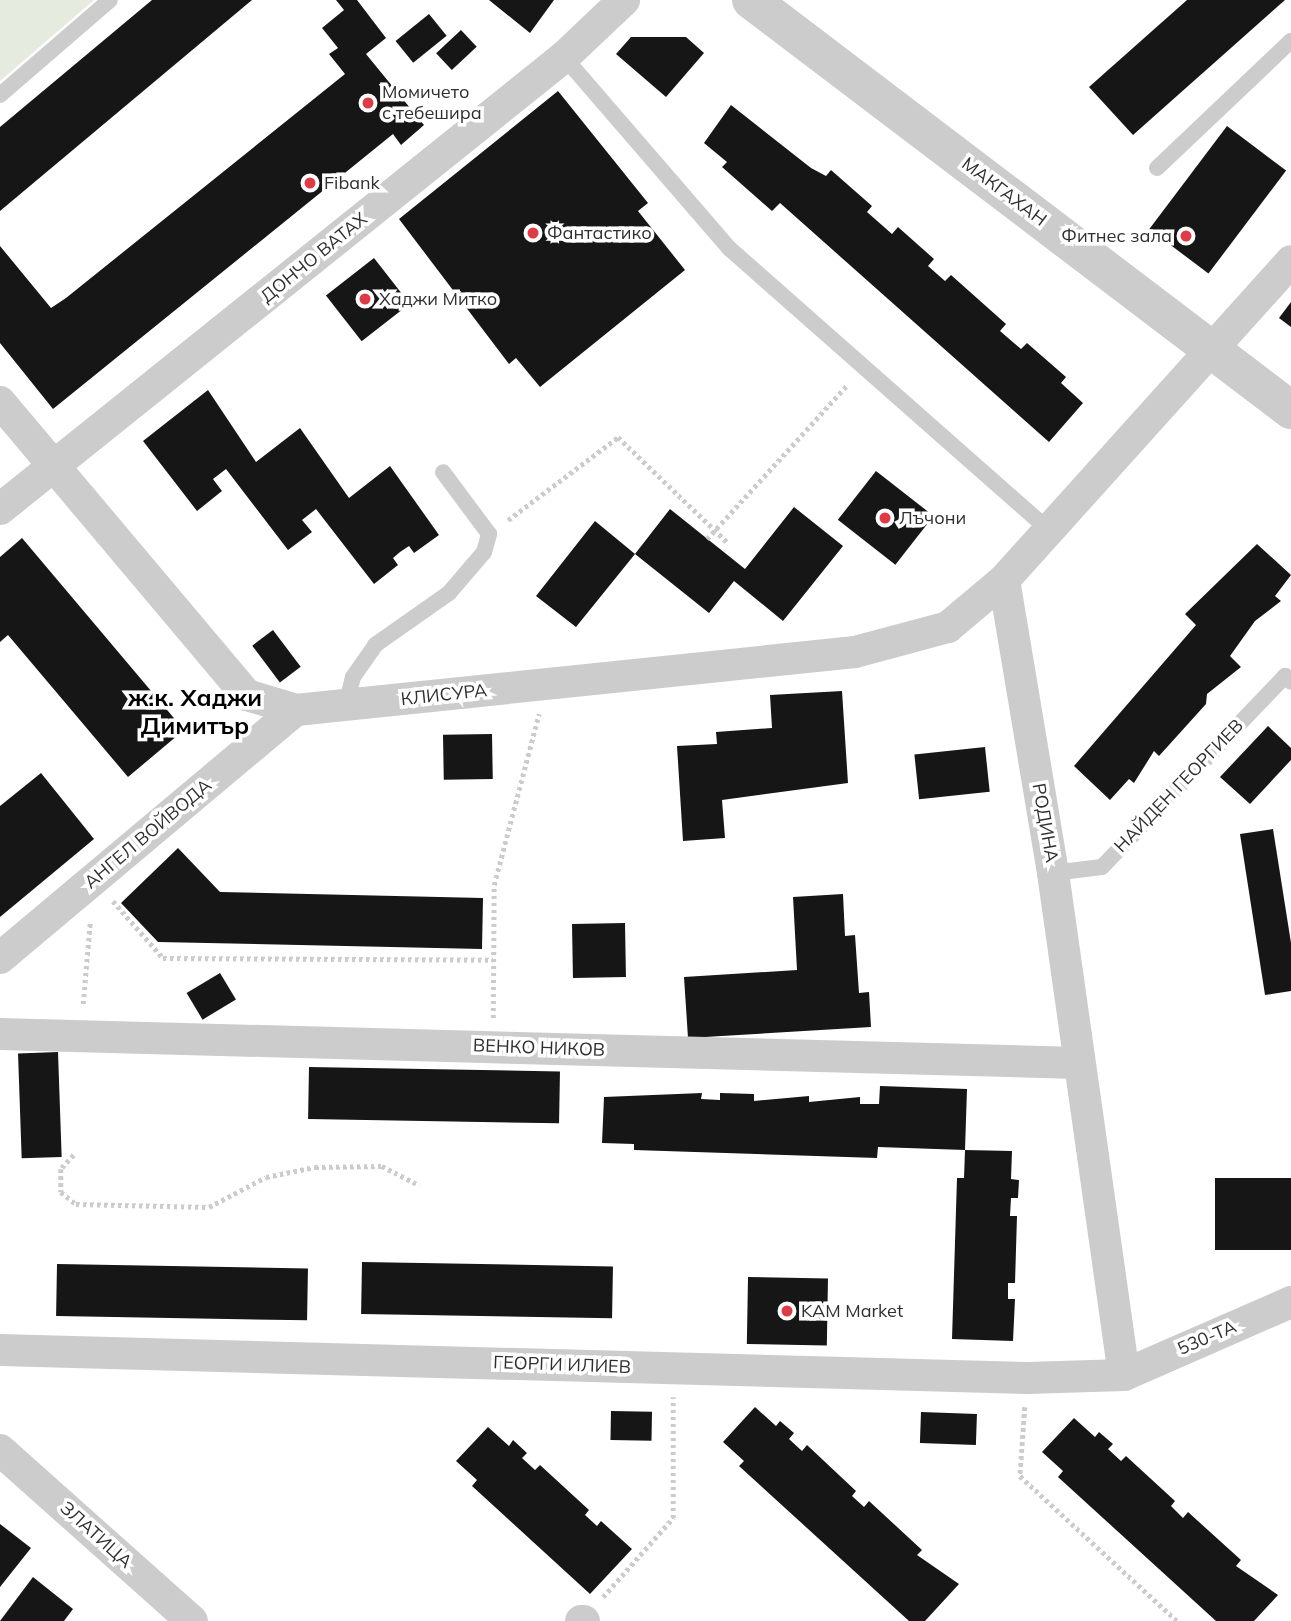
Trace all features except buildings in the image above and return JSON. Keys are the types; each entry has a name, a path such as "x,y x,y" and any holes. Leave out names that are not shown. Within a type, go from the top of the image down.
{"street":[{"name":"ДОНЧО ВАТАХ","path":"0,509 564,57 624,0"},
{"name":"МАКГАХАН","path":"751,0 1291,410"},
{"path":"1004,580 1291,261"},
{"name":"КЛИСУРА","path":"0,402 247,695 296,710 855,652 948,627 1004,580"},
{"name":"РОДИНА","path":"1004,580 1054,873 1077,1063 1124,1375"},
{"name":"АНГЕЛ ВОЙВОДА","path":"0,958 296,710"},
{"name":"ВЕНКО НИКОВ","path":"0,1034 1077,1063"},
{"name":"530-ТА","path":"1124,1375 1291,1302"},
{"name":"ГЕОРГИ ИЛИЕВ","path":"0,1350 1028,1378 1124,1375"},
{"name":"ЗЛАТИЦА","path":"0,1450 191,1621"}],"lane":[{"path":"0,95 110,0"},
{"path":"1157,168 1291,41"},
{"path":"564,57 730,249 1049,530"},
{"path":"346,705 354,677 375,645 449,593 484,552 489,534 443,472"},
{"name":"НАЙДЕН ГЕОРГИЕВ","path":"1054,873 1102,867 1285,677 1291,682"}],"path":[{"path":"707,539 863,366"},
{"path":"489,534 618,437 727,542"},
{"path":"494,1047 494,885 546,684"},
{"path":"94,880 163,958 493,960"},
{"path":"73,1036 82,1014 94,880"},
{"path":"74,1155 61,1169 61,1192 76,1204 209,1207 266,1177 315,1167 382,1166 419,1185"},
{"path":"582,1621 673,1518 673,1368"},
{"path":"1028,1378 1020,1476 1177,1621"}],"shaded area":[{"path":"0,0 94,0 0,81"}],"place":[{"name":"Момичето с тебешира","path":"368,103"},
{"name":"Fibank","path":"310,183"},
{"name":"Фантастико","path":"533,233"},
{"name":"Фитнес зала","path":"1186,236"},
{"name":"Хаджи Митко","path":"365,299"},
{"name":"Лъчони","path":"885,518"},
{"name":"KAM Market","path":"787,1311"}],"district":[{"name":"ж.к. Хаджи Димитър","path":"195,712"}]}
